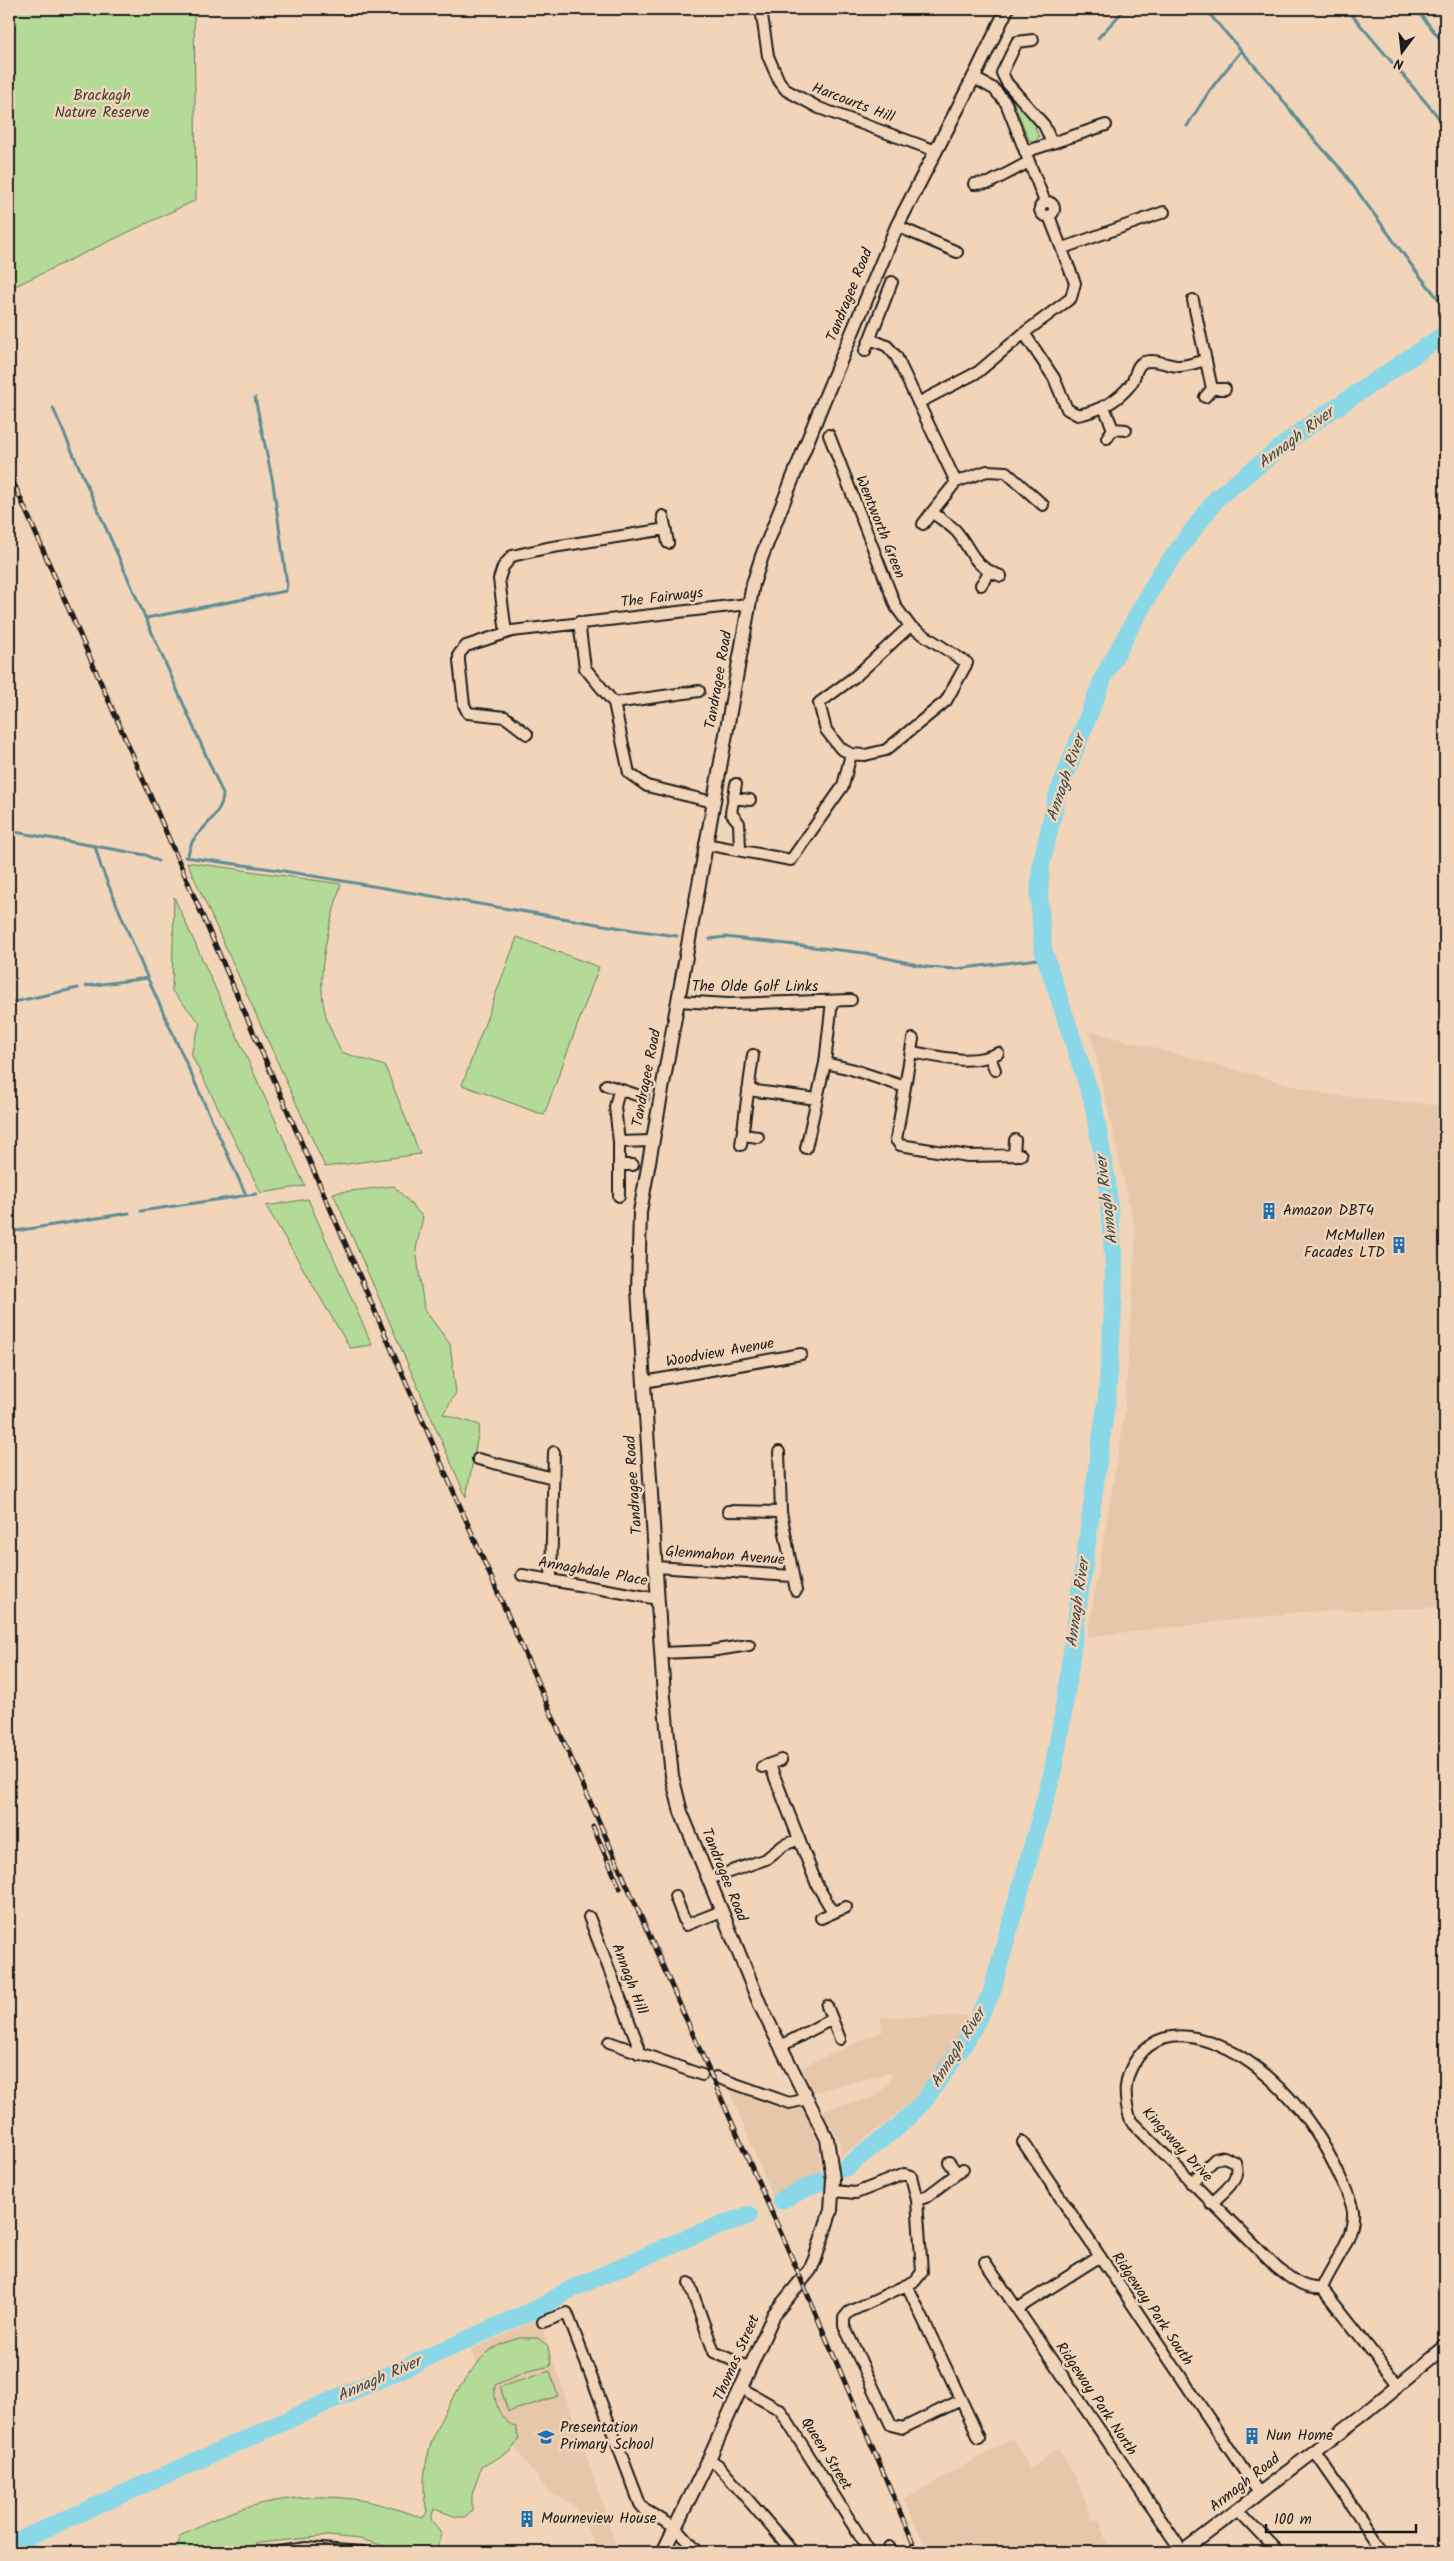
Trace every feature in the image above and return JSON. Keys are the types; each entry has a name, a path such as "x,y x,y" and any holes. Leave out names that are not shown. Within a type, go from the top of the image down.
{"main road":[{"name":"Tandragee Road","path":"833,2185 826,2139 808,2099 761,2007 681,1812 672,1776 644,1382 638,1238 640,1212 748,604 762,556 896,226 974,78 1007,9"},
{"name":"Thomas Street","path":"663,2552 709,2459 774,2314 810,2270 831,2210 833,2185"},
{"name":"Armagh Road","path":"1182,2552 1399,2386 1445,2346"}],"street":[{"name":"Harcourts Hill","path":"761,9 768,56 774,71 786,90 819,108 936,151"},
{"path":"1033,40 1017,42 1002,73 1007,83 1044,125 1052,143"},
{"path":"918,403 972,375 1024,333 1069,301 1074,294 1075,283 1049,216 1054,212 1054,207 1051,203 1044,202 1003,99 994,89 974,78"},
{"path":"974,184 988,183 1052,143 1106,125"},
{"path":"1063,248 1164,212"},
{"path":"896,226 957,252"},
{"path":"865,351 892,282"},
{"path":"1193,300 1206,360 1209,393 1225,390"},
{"path":"1024,333 1054,378 1070,413 1078,415 1104,408 1130,385 1138,367 1144,362 1150,360 1179,366 1206,360"},
{"path":"870,339 892,351 956,482"},
{"path":"1104,408 1110,434 1126,430"},
{"name":"Wentworth Green","path":"829,435 896,607 910,626 967,663 946,701 886,750 865,755 851,754"},
{"path":"923,524 956,482 987,471 998,470 1012,477 1043,505"},
{"path":"932,512 956,531 971,555 990,571 1001,576"},
{"path":"664,516 668,543"},
{"path":"506,633 499,579 503,567 512,556 547,548 666,529"},
{"path":"982,585 990,571"},
{"name":"The Fairways","path":"527,734 505,717 468,713 464,705 459,661 462,649 506,633 579,622 748,604"},
{"path":"579,622 585,668 614,703 629,773 647,786 713,802"},
{"path":"705,844 791,860 843,786 851,754 840,748 826,730 819,703 856,675 910,626"},
{"path":"614,703 699,691"},
{"path":"736,784 731,813 739,823 740,849"},
{"path":"733,798 750,800"},
{"name":"The Olde Golf Links","path":"678,1001 728,1004 851,1000"},
{"name":"The Olde Golf Links","path":"806,1148 825,1063 831,1026 832,1001"},
{"path":"913,1039 896,1140 900,1145 968,1156 1018,1155 1015,1140"},
{"path":"912,1052 950,1059 970,1060 994,1055 994,1070"},
{"path":"753,1055 742,1140 758,1137"},
{"path":"825,1063 851,1069 905,1087"},
{"path":"606,1085 643,1097"},
{"path":"619,1196 619,1142 615,1107 620,1090"},
{"path":"748,1090 817,1099"},
{"path":"619,1142 652,1141"},
{"path":"619,1165 633,1165"},
{"name":"Woodview Avenue","path":"644,1382 801,1354"},
{"path":"551,1580 554,1452"},
{"name":"Glenmahon Avenue","path":"779,1452 781,1512 796,1591"},
{"path":"478,1459 554,1478"},
{"path":"728,1511 781,1512"},
{"name":"Glenmahon Avenue","path":"656,1567 792,1576"},
{"name":"Annaghdale Place","path":"522,1575 658,1599"},
{"path":"662,1653 710,1651 749,1645"},
{"path":"781,1760 766,1766 818,1885 833,1912"},
{"path":"709,1879 766,1859 784,1845 799,1839"},
{"path":"675,1896 686,1925 722,1911"},
{"path":"821,1918 846,1907"},
{"name":"Annagh Hill","path":"588,1917 639,2047 638,2053"},
{"path":"827,2006 840,2039"},
{"path":"781,2046 832,2019"},
{"name":"Kingsway Drive","path":"1186,2036 1201,2039 1217,2043 1239,2054 1289,2098 1309,2122 1328,2150 1353,2211 1350,2232 1322,2288 1312,2289 1301,2285 1277,2268 1191,2183 1131,2121 1124,2100 1126,2081 1132,2065 1151,2043 1167,2037 1186,2036"},
{"path":"609,2042 702,2074"},
{"path":"716,2078 788,2103 808,2099"},
{"name":"Ridgeway Park South","path":"1023,2142 1099,2258 1259,2492"},
{"path":"1191,2183 1215,2159 1224,2157 1235,2162 1237,2174 1234,2181 1211,2204"},
{"path":"917,2200 926,2197 960,2171 949,2162"},
{"path":"833,2185 856,2193 904,2174 911,2176 917,2200 922,2272 915,2281 849,2312 844,2318 844,2326 891,2424 903,2428 961,2400"},
{"path":"1017,2309 1099,2258"},
{"name":"Ridgeway Park North","path":"985,2262 1182,2552"},
{"path":"689,2283 714,2352 750,2368"},
{"path":"907,2285 979,2438"},
{"path":"1322,2288 1399,2386"},
{"path":"543,2322 567,2313 640,2504 645,2510 676,2528 698,2552"},
{"name":"Queen Street","path":"741,2388 780,2410 868,2549 865,2552"},
{"path":"1314,2451 1384,2552"},
{"path":"709,2459 722,2470 793,2552"},
{"path":"1238,2510 1278,2552"},
{"path":"277,2552 306,2548 363,2552"}],"shaded area":[{"path":"1090,1031 1326,1094 1445,1106 1445,1607 1302,1612 1087,1637 1124,1419 1136,1233"},
{"path":"967,2016 959,2043 922,2091 889,2121 841,2156 839,2140 822,2110 873,2098 889,2084 892,2072 812,2093 802,2067 883,2031 880,2017"},
{"path":"729,2089 780,2108 804,2109 819,2144 821,2177 772,2196"},
{"name":"Presentation Primary School","path":"539,2319 618,2552 597,2552 582,2516 571,2503 548,2492 517,2451 494,2395 470,2350"},
{"path":"1013,2438 1030,2469 1058,2448 1076,2476 1092,2521 1099,2519 1110,2552 928,2552 904,2499"}],"green space":[{"name":"Brackagh Nature Reserve","path":"9,9 194,9 196,200 9,289"},
{"path":"1015,97 1037,125 1035,127 1039,137 1035,142 1029,140 1012,99"},
{"path":"187,862 341,884 328,931 323,964 322,996 326,1017 341,1052 385,1066 420,1154 325,1167"},
{"path":"174,897 305,1186 261,1193 191,1054 200,1023 172,991"},
{"path":"517,937 599,967 544,1115 462,1085"},
{"path":"394,1186 423,1217 416,1249 424,1309 450,1344 456,1393 443,1414 480,1425 466,1497 333,1193"},
{"path":"308,1199 372,1345 350,1348 266,1206"},
{"path":"519,2338 538,2338 548,2346 551,2366 528,2371 495,2385 495,2398 499,2410 510,2424 516,2427 519,2439 511,2451 481,2467 472,2495 472,2510 465,2517 457,2517 434,2509 431,2519 442,2535 436,2552 405,2552 360,2539 328,2536 259,2543 235,2552 174,2552 180,2536 200,2525 242,2509 286,2499 331,2497 362,2500 423,2518 427,2512 424,2475 427,2456 440,2421 449,2404 470,2373 490,2350"},
{"path":"550,2371 558,2396 508,2412 500,2387"}],"waterway":[{"path":"1098,38 1125,9"},
{"path":"1205,9 1267,80 1304,128 1341,169 1415,270 1445,307"},
{"path":"1347,9 1445,125"},
{"path":"1416,9 1445,45"},
{"path":"1187,126 1210,90 1241,51"},
{"name":"Annagh River","path":"845,2168 899,2126 923,2102 963,2046 991,1994 1052,1775 1063,1715 1107,1397 1114,1266 1107,1182 1093,1102 1043,949 1039,897 1041,865 1057,796 1104,676 1160,574 1217,498 1304,429 1445,334"},
{"path":"146,618 286,591 287,584 273,483 255,398"},
{"path":"53,408 223,794 220,807 193,841 187,858"},
{"path":"9,831 146,855 158,861"},
{"path":"95,846 101,867 144,970 246,1195"},
{"path":"185,857 272,869 677,936"},
{"path":"710,939 725,937 865,953 926,967 956,969 1046,958"},
{"path":"86,986 148,978"},
{"path":"9,1003 78,988"},
{"path":"141,1211 256,1194"},
{"path":"9,1232 129,1213"},
{"name":"Annagh River","path":"781,2200 821,2181"},
{"name":"Annagh River","path":"9,2545 545,2305 565,2292 689,2237 749,2215"}],"railway":[{"path":"9,472 483,1559 798,2272 917,2552"},
{"path":"593,1827 620,1888"}],"place":[{"name":"Amazon DBT4","path":"1269,1211"},
{"name":"McMullen Facades LTD","path":"1399,1245"},
{"name":"Nun Home","path":"1252,2436"},
{"name":"Presentation Primary School","path":"546,2437"},
{"name":"Mourneview House","path":"527,2519"}]}
